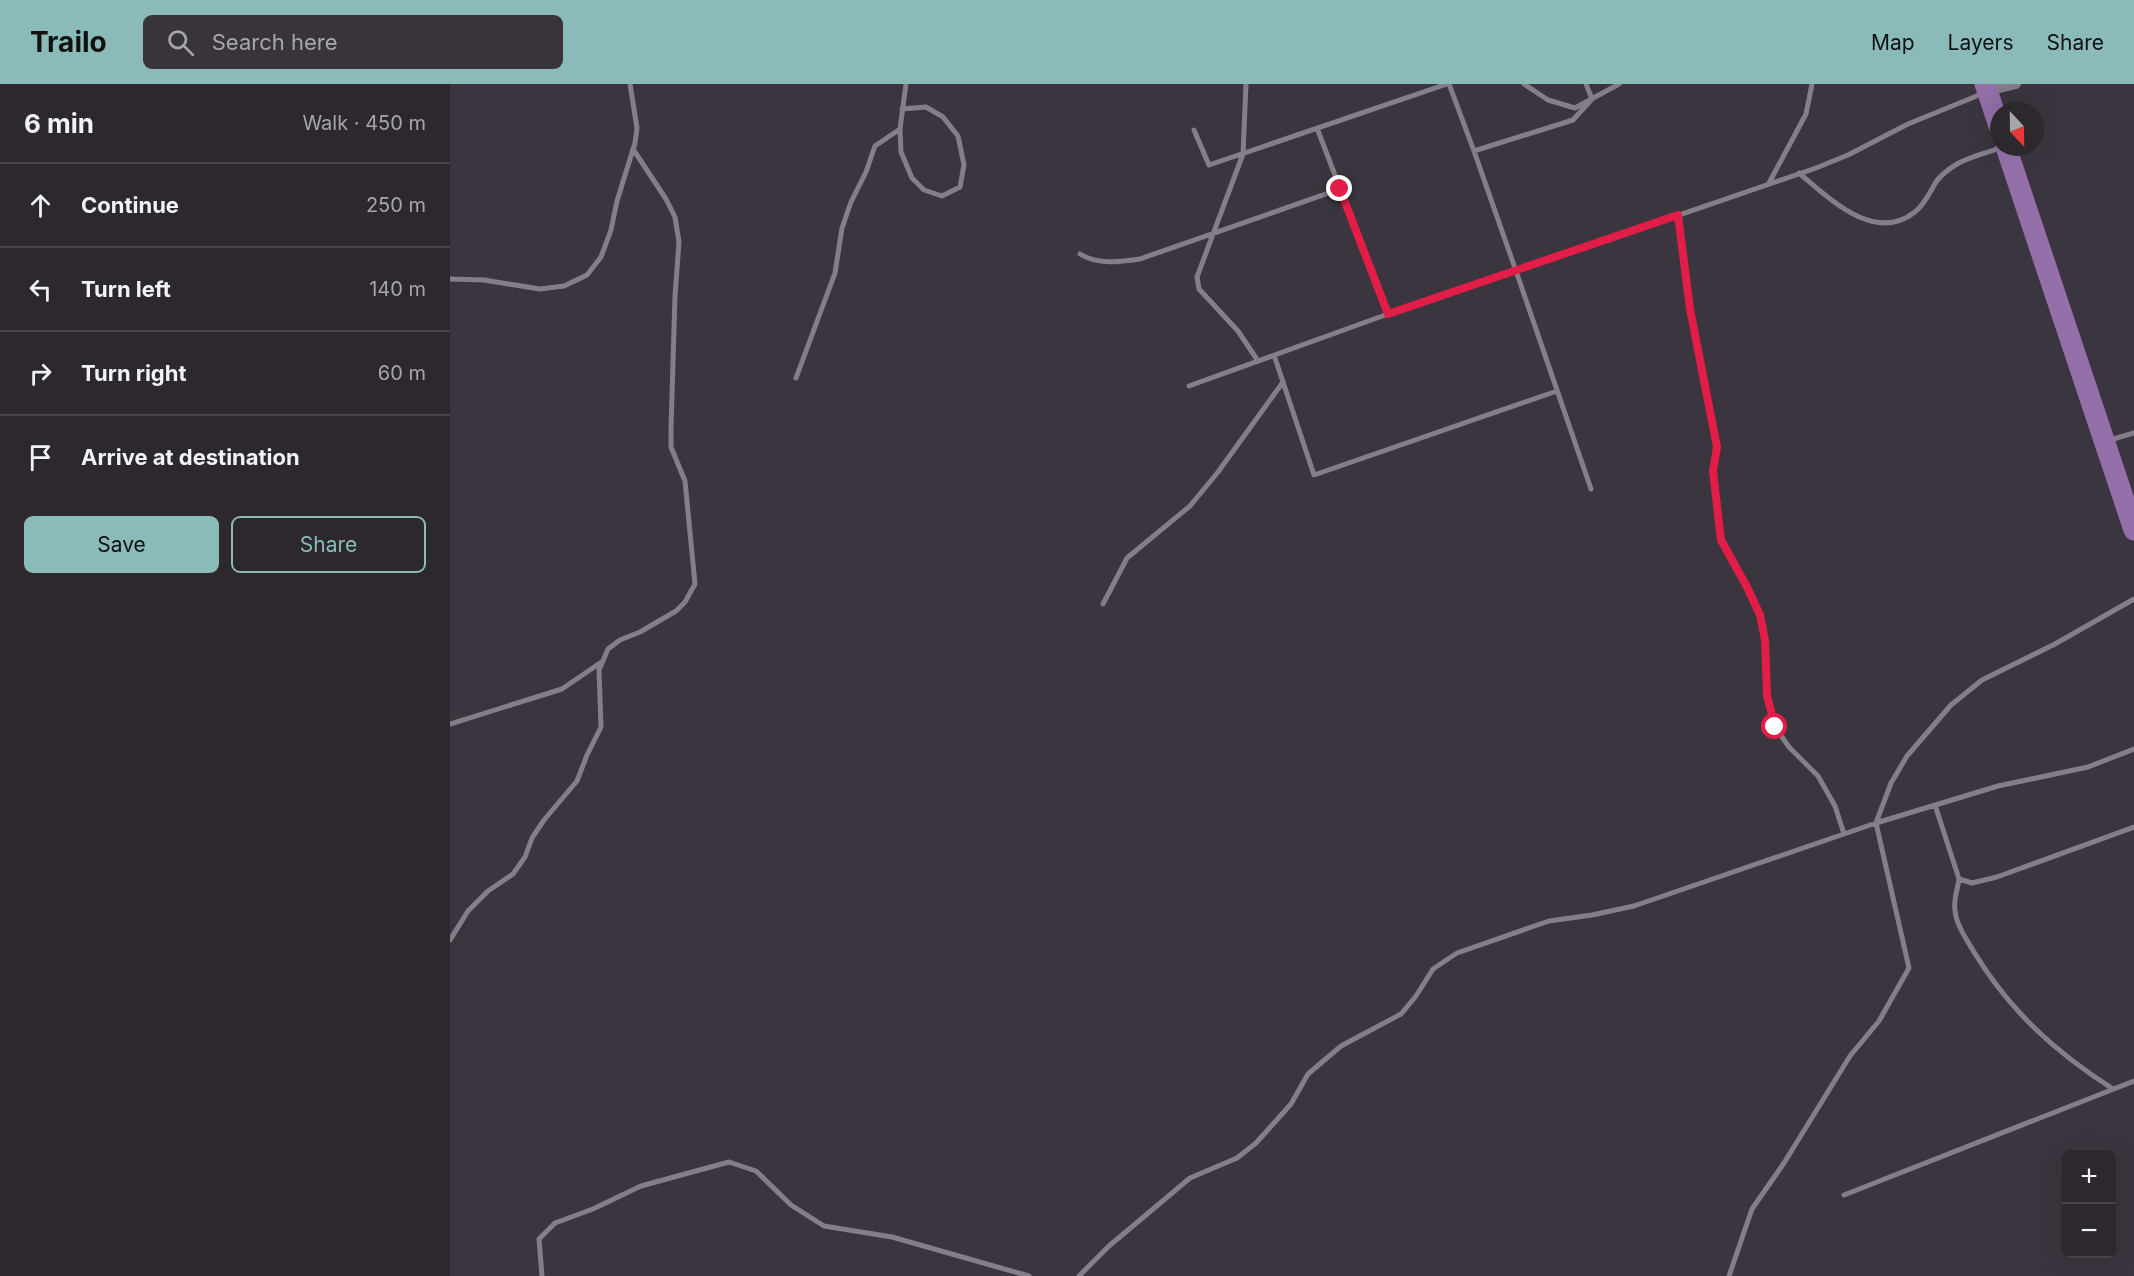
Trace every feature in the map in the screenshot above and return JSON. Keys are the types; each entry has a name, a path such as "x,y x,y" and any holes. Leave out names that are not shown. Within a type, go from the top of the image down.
{"highway":[{"path":"2009,156 2134,530"}],"street":[{"path":"1986,88 2016,84"}],"lane":[{"path":"450,279 484,280 540,290 564,286 587,275 601,257 611,230 633,149 637,128 630,84"},
{"path":"902,109 926,107 943,117 958,136 964,165 960,187 942,196 924,190 912,177 901,152 900,129 902,109 906,84"},
{"path":"1246,84 1244,154 1197,277 1199,288 1238,331 1258,361"},
{"path":"1194,130 1209,165 1448,84 1474,151 1591,489"},
{"path":"1524,84 1548,100 1575,108 1619,84"},
{"path":"1586,84 1592,99"},
{"path":"1768,184 1806,114 1812,84"},
{"path":"1190,386 1388,314 1848,155 1986,88"},
{"path":"1474,151 1573,120 1592,99"},
{"path":"1317,128 1388,314"},
{"path":"796,378 835,273 842,228 851,202 866,172 875,146 900,129"},
{"path":"450,940 468,910 488,891 513,874 525,857 532,838 544,820 578,781 587,755 601,727 599,670 608,649 676,611 685,602 695,584 685,481 671,447 670,428 679,242 675,217 633,149"},
{"path":"1799,173 1852,214 1868,221 1893,223 1915,212 1928,198 1938,180 1958,164 1990,153"},
{"path":"1080,254 1089,260 1120,262 1140,259 1340,189"},
{"path":"1678,215 1690,309 1717,447 1713,471 1721,540 1760,615 1765,640 1767,695 1775,727 1790,747 1818,776 1835,806 1845,834"},
{"path":"1274,355 1314,475 1557,391"},
{"path":"1103,604 1127,558 1190,506 1218,472 1283,382"},
{"path":"2105,442 2134,433"},
{"path":"1729,1276 1752,1209 1784,1163 1850,1056 1879,1021 1910,968 1876,823 1892,783 1907,756 1951,705 1983,680 2055,644 2134,599"},
{"path":"450,724 562,689 603,661"},
{"path":"1079,1276 1108,1246 1190,1178 1238,1158 1256,1143 1291,1104 1308,1074 1341,1046 1401,1014 1433,969 1457,953 1549,921 1634,906 1876,823 1998,786 2088,767 2134,749"},
{"path":"1935,805 1959,879 1954,910 1960,928 1995,983 2035,1030 2081,1069 2113,1089"},
{"path":"1959,879 1972,883 1997,877 2134,827"},
{"path":"1844,1195 2134,1081"},
{"path":"542,1276 539,1239 555,1223 593,1209 641,1185 729,1162 756,1171 791,1205 824,1226 892,1236 1029,1276"}],"route":[{"path":"1340,189 1388,314 1678,215 1690,309 1717,447 1713,471 1721,540 1760,615 1765,640 1767,695 1775,727"}]}
